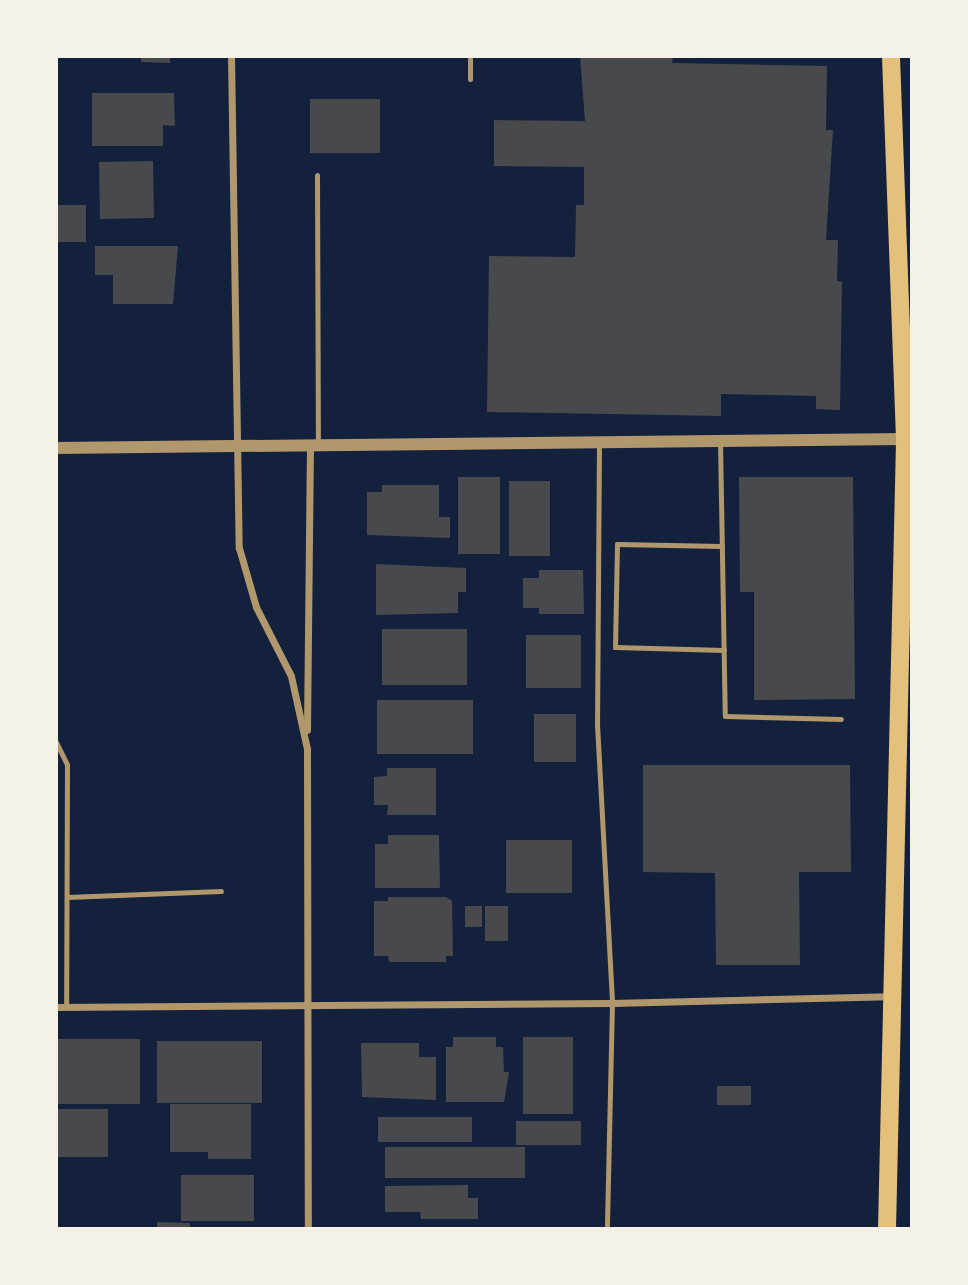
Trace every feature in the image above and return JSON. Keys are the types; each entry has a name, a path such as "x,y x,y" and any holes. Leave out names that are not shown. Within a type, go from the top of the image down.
{"main road":[{"path":"887,1229 889,996 905,439 891,56"}],"street":[{"path":"231,56 234,446 245,574 256,607 291,676 307,749"},
{"path":"56,448 905,439"},
{"path":"308,1229 307,749 314,445"},
{"path":"56,1007 612,1003 889,996"}],"lane":[{"path":"470,56 470,79"},
{"path":"314,445 317,175"},
{"path":"720,441 725,716 841,719"},
{"path":"599,443 597,724 612,1003 607,1229"},
{"path":"722,547 617,544 615,648 724,650"},
{"path":"56,742 67,765 66,1007"},
{"path":"67,897 220,891"}],"building":[{"path":"141,56 170,56 170,63 141,62"},
{"path":"580,56 673,56 672,63 827,66 826,130 833,130 826,240 838,240 837,281 842,282 840,410 816,409 816,396 721,394 721,416 487,412 489,256 575,257 576,205 584,205 584,167 494,166 494,120 585,121"},
{"path":"92,93 174,93 175,126 163,125 163,146 92,146"},
{"path":"310,99 380,99 380,153 310,153"},
{"path":"153,161 154,218 100,219 99,162"},
{"path":"56,205 86,205 86,242 56,242"},
{"path":"95,246 178,246 173,304 113,304 113,275 95,275"},
{"path":"458,477 500,477 500,554 458,554"},
{"path":"739,477 853,477 855,699 754,700 754,592 740,592"},
{"path":"509,481 550,481 550,556 509,556"},
{"path":"382,485 439,485 439,517 450,517 450,538 367,535 367,492 382,492"},
{"path":"376,564 466,568 466,592 458,592 458,613 376,615"},
{"path":"539,570 583,570 584,614 539,614 539,608 523,608 523,578 539,578"},
{"path":"382,629 467,629 467,685 382,685"},
{"path":"526,635 581,635 581,688 526,688"},
{"path":"377,700 473,700 473,754 377,754"},
{"path":"534,714 576,714 576,762 534,762"},
{"path":"643,765 850,765 851,872 799,872 800,965 716,965 715,873 643,872"},
{"path":"387,768 436,768 436,815 387,815 388,805 374,805 374,777 387,776"},
{"path":"388,835 439,835 440,888 375,888 375,844 388,844"},
{"path":"506,840 572,840 572,893 506,893"},
{"path":"388,897 446,897 452,901 453,956 446,956 446,962 389,962 388,956 374,956 374,901 388,901"},
{"path":"465,906 482,906 482,927 465,927"},
{"path":"485,906 508,906 508,941 485,941"},
{"path":"453,1037 496,1037 496,1047 503,1047 504,1072 509,1072 504,1102 446,1102 446,1047 453,1047"},
{"path":"523,1037 573,1037 573,1114 523,1114"},
{"path":"56,1039 140,1039 140,1104 56,1104"},
{"path":"157,1041 262,1041 262,1103 157,1103"},
{"path":"361,1043 419,1043 419,1057 436,1057 436,1100 362,1097"},
{"path":"717,1086 751,1086 751,1105 717,1105"},
{"path":"170,1104 251,1104 251,1159 208,1159 208,1152 170,1152"},
{"path":"56,1109 108,1109 108,1157 56,1157"},
{"path":"378,1117 472,1117 472,1142 378,1142"},
{"path":"516,1121 581,1121 581,1145 516,1145"},
{"path":"385,1147 525,1147 525,1178 385,1178"},
{"path":"181,1175 254,1175 254,1221 181,1221"},
{"path":"468,1185 468,1198 478,1198 478,1219 421,1219 420,1212 385,1212 385,1186"},
{"path":"157,1222 190,1223 190,1229 157,1229"}]}
